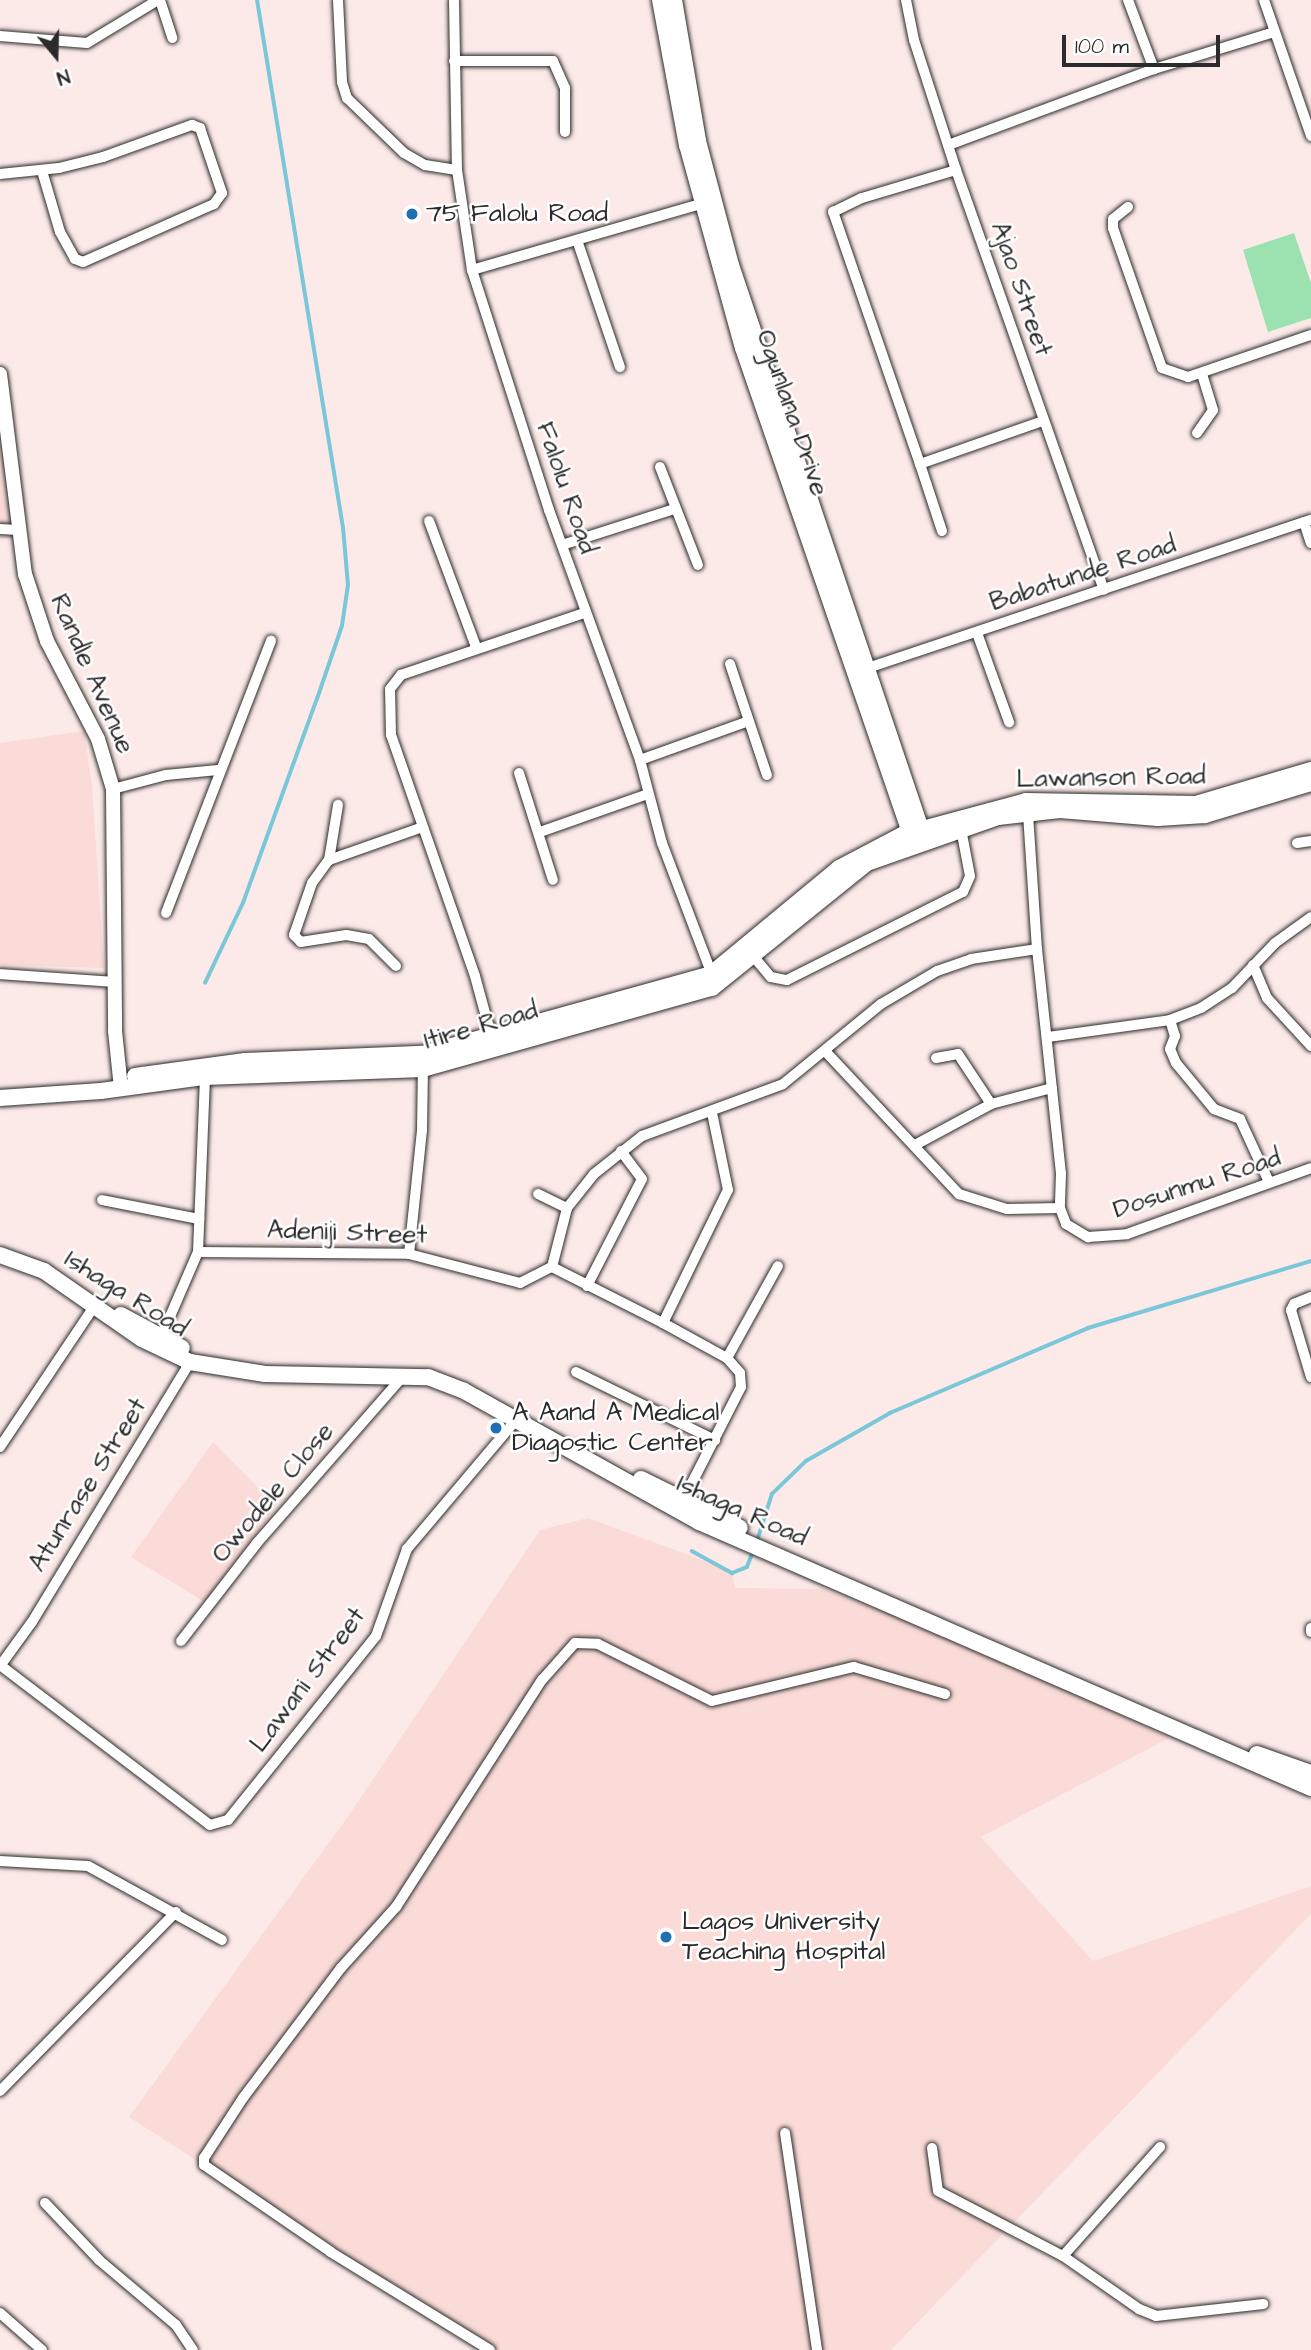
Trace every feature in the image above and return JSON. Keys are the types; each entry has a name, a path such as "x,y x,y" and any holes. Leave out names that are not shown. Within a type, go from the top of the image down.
{"main road":[{"name":"Ogunlana Drive","path":"660,0 743,348 862,670 919,838"},
{"name":"Ogunlana Drive","path":"674,0 708,202"},
{"name":"Lawanson Road","path":"919,838 1028,814 1205,815 1275,788 1311,770"},
{"name":"Lawanson Road","path":"919,838 1027,801 1196,804 1311,783"},
{"name":"Itire Road","path":"0,1098 205,1077 423,1069 682,999 754,957 854,872 877,857 919,838"},
{"name":"Itire Road","path":"0,1089 120,1084 245,1061 405,1056 714,979 839,868 919,838"},
{"name":"Ishaga Road","path":"0,1248 44,1265 190,1362 265,1374 428,1377 517,1419 725,1527 1226,1742 1311,1773"},
{"name":"Ishaga Road","path":"0,1255 44,1271 93,1308 159,1341 205,1357 248,1364 429,1371 461,1382 680,1505"},
{"name":"Ishaga Road","path":"777,1548 1311,1788"}],"street":[{"path":"0,36 87,43 159,0 172,38"},
{"path":"338,0 342,82 347,98 404,153 425,165 457,170"},
{"name":"Falolu Road","path":"454,0 457,170 472,270 584,613 640,760 648,794 714,979"},
{"name":"Ajao Street","path":"906,0 914,40 951,144 956,170 1104,590"},
{"path":"1128,0 1154,69"},
{"path":"1264,0 1311,136"},
{"path":"951,144 1154,69 1273,32"},
{"path":"454,61 553,61 565,89 565,132"},
{"path":"0,174 42,171 103,157 192,125 200,128 222,193 214,204 83,262 75,259 60,232 42,171"},
{"path":"942,531 832,212 862,198 956,170"},
{"path":"472,270 579,243 708,202"},
{"path":"1128,207 1113,219 1113,228 1162,368 1182,377 1202,373 1311,335"},
{"path":"579,243 620,367"},
{"path":"1198,433 1213,410 1202,373"},
{"name":"Randle Avenue","path":"0,374 17,530 34,610 98,739 113,789 114,982 120,1084"},
{"path":"920,464 1044,421"},
{"path":"660,467 674,509 698,565"},
{"path":"562,545 674,509"},
{"path":"429,521 476,647"},
{"path":"1307,521 1311,542"},
{"name":"Babatunde Road","path":"862,670 1307,521"},
{"path":"0,529 17,530"},
{"path":"491,1035 475,976 420,828 391,735 390,689 401,675 476,647 584,613"},
{"path":"977,633 1009,722"},
{"path":"166,913 218,770 271,640"},
{"path":"730,664 746,722 767,775"},
{"path":"640,760 746,722"},
{"path":"113,789 166,775 218,770"},
{"path":"519,772 553,880"},
{"path":"540,832 648,794"},
{"path":"338,805 329,860 312,883 296,939 359,936 369,939 396,967"},
{"path":"826,1052 915,1145 941,1178 959,1194 1007,1209 1060,1208 1061,1174 1037,949 1028,814"},
{"path":"329,860 420,828"},
{"path":"754,957 771,977 788,980 963,892 970,876 961,829"},
{"path":"1297,844 1311,841"},
{"path":"1048,1037 1170,1020 1222,995 1298,923 1311,917"},
{"path":"680,1505 741,1387 740,1373 727,1358 552,1267 567,1208 621,1151 662,1127 712,1113 783,1084 826,1052 881,1004 937,971 971,960 1037,949"},
{"path":"1253,965 1268,998 1311,1046"},
{"path":"0,974 114,982"},
{"path":"1170,1020 1175,1036 1170,1049 1176,1063 1214,1109 1240,1119 1269,1182"},
{"path":"936,1058 958,1054 966,1061 991,1104"},
{"path":"409,1254 422,1130 423,1069"},
{"path":"159,1341 198,1252 205,1077"},
{"path":"915,1145 991,1104 1052,1088"},
{"path":"663,1323 728,1190 712,1113"},
{"path":"586,1286 642,1179 621,1151"},
{"name":"Dosunmu Road","path":"1060,1208 1066,1224 1079,1234 1127,1234 1269,1182 1301,1175 1311,1168"},
{"path":"538,1194 567,1208"},
{"path":"102,1200 199,1219"},
{"name":"Adeniji Street","path":"198,1252 409,1254 464,1265 506,1280 533,1280 552,1267"},
{"path":"727,1358 778,1266"},
{"path":"1311,1297 1294,1304 1291,1310 1311,1377"},
{"path":"0,1447 93,1308"},
{"name":"Atunrase Street","path":"0,1665 32,1622 190,1362"},
{"path":"576,1372 715,1440"},
{"name":"Owodele Close","path":"181,1641 257,1543 403,1376"},
{"name":"Lawani Street","path":"0,1665 152,1784 210,1825 218,1825 228,1820 376,1636 407,1549 517,1419"},
{"path":"490,2350 331,2252 204,2165 204,2158 237,2107 341,1968 396,1907 542,1681 575,1643 598,1644 712,1701 854,1667 945,1694"},
{"path":"0,1861 88,1866 176,1912 222,1940"},
{"path":"0,2091 176,1912"},
{"path":"785,2133 817,2350"},
{"path":"1063,2256 1160,2147"},
{"path":"932,2148 938,2191 1063,2256 1139,2309 1156,2316 1263,2304"},
{"path":"45,2203 99,2260 176,2325 193,2350"},
{"path":"3,2320 43,2350"}],"shaded area":[{"path":"0,417 18,538 0,538"},
{"path":"84,731 92,785 104,968 0,965 0,743"},
{"path":"213,1442 276,1506 208,1604 131,1557"},
{"name":"Lagos University Teaching Hospital","path":"588,1518 732,1573 735,1588 823,1589 957,1639 1169,1738 981,1837 1093,1961 1311,1886 1311,1914 891,2350 491,2350 129,2117 347,1818 540,1530"}],"green space":[{"path":"1294,233 1311,283 1311,318 1268,332 1243,250"}],"waterway":[{"path":"205,983 243,903 317,699 342,626 348,585 343,528 257,0"},
{"path":"757,1541 772,1494 806,1461 890,1413 1088,1328 1311,1261"},
{"path":"692,1551 732,1573 747,1567 753,1551"}],"place":[{"name":"75 Falolu Road","path":"412,214"},
{"name":"A Aand A Medical Diagostic Center","path":"496,1428"},
{"name":"Lagos University Teaching Hospital","path":"666,1937"}]}
